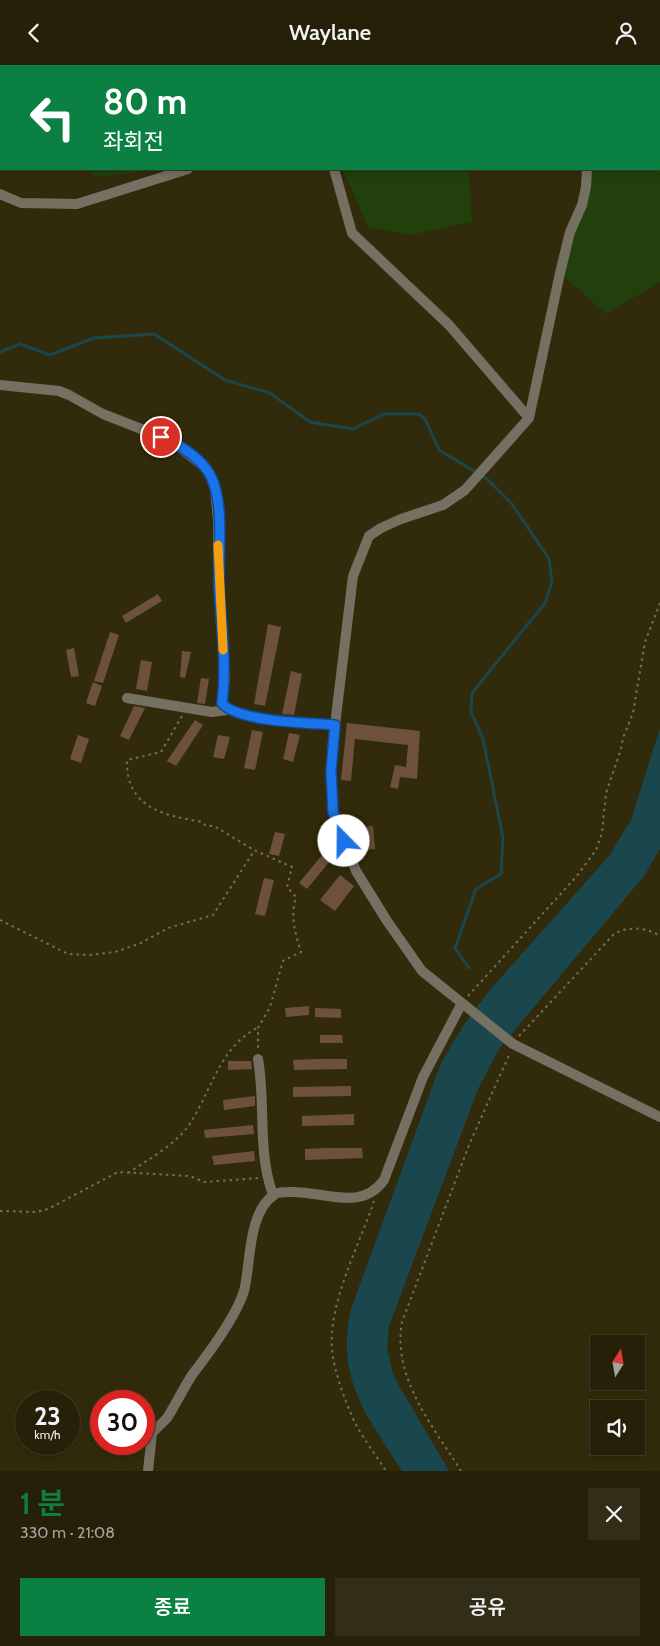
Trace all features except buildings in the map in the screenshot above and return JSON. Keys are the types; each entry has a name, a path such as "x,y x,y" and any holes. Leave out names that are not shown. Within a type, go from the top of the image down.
{"street":[{"path":"0,194 21,203 77,204 185,170"},
{"path":"334,170 352,233 449,325 530,417"},
{"path":"587,170 582,205 570,231 560,273 530,417 465,489 443,505 401,519 369,536 353,575 331,771 333,812 356,871 422,971 510,1043 660,1117"},
{"path":"0,385 59,391 69,395 103,414 172,441 207,469 214,489 218,511 218,572 225,677 222,703 227,710"},
{"path":"127,698 212,712 227,710 271,720 335,725"},
{"path":"273,1195 300,1192 358,1198 372,1194 378,1189 384,1181 423,1077 465,1006"},
{"path":"258,1059 262,1082 264,1163 273,1195"},
{"path":"148,1471 152,1433 167,1418 237,1309 245,1287 253,1231 260,1215 273,1195"}],"path":[{"path":"465,1006 576,877 596,850 602,833 606,793 621,749 622,738 633,713 645,642 660,603"},
{"path":"186,707 178,726 161,752 127,760 127,774 133,789 142,802 156,811 202,822 206,826 214,826 254,851 292,867 287,887 296,897 293,908 300,952 283,961 270,1007 258,1028 258,1059"},
{"path":"0,920 68,954 116,952 141,943 168,928 213,915 254,851"},
{"path":"461,1471 416,1401 401,1358 400,1335 402,1322 468,1145 510,1043 526,1031 614,934 630,929 652,931 660,936"},
{"path":"128,1173 153,1157 188,1126 228,1053 244,1035 258,1028"},
{"path":"0,1211 36,1212 48,1209 107,1176 118,1172 190,1176 204,1182 267,1177"},
{"path":"378,1189 334,1317 332,1351 347,1405 361,1432 386,1471"}],"green space":[{"path":"90,170 144,170 129,174 95,177"},
{"path":"343,170 469,170 472,222 409,235 368,227"},
{"path":"587,170 660,170 660,282 606,314 560,273"}],"water":[{"path":"660,728 660,849 644,876 499,1049 478,1089 389,1326 387,1347 393,1375 449,1471 402,1471 366,1414 351,1376 347,1356 347,1334 351,1309 441,1063 463,1026 488,992 609,856 631,820"}],"waterway":[{"path":"0,352 20,344 50,355 94,338 154,334 225,380 270,393 310,422 353,429 384,414 419,414 425,419 439,450 487,479 512,504 549,559 552,582 545,603 472,693 471,712 483,739 503,838 501,874 476,889 455,948 469,968"}],"slow traffic":[{"path":"218,545 223,650"}],"route":[{"path":"161,437 172,441 184,450 207,469 212,479 217,502 219,535 219,588 225,677 222,703 227,710 271,720 335,725 331,771 333,812 344,841"}]}
